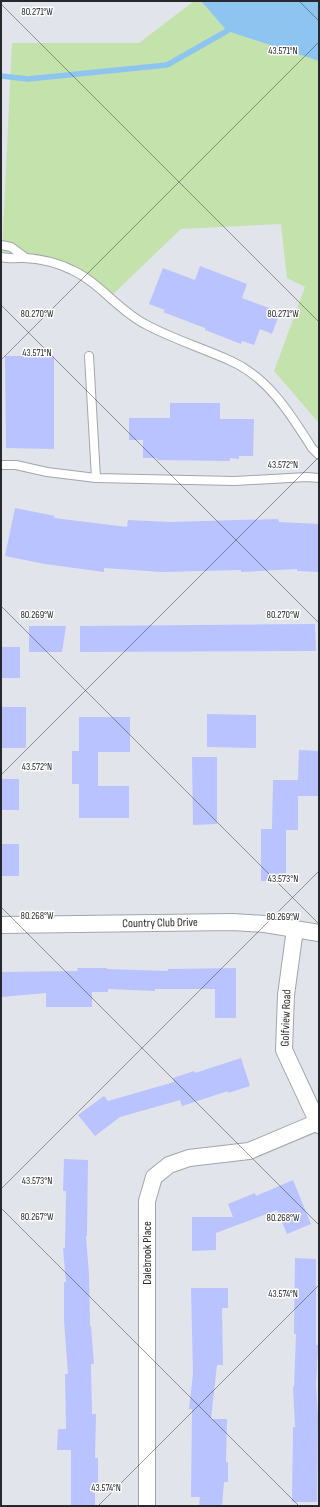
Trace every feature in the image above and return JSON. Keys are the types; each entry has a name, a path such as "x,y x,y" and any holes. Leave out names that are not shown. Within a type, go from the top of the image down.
{"street":[{"name":"Country Club Drive","path":"1,925 233,922 265,924 319,933"},
{"name":"Golfview Road","path":"296,929 286,996 284,1050 318,1124"},
{"name":"Dalebrook Place","path":"146,1506 147,1201 154,1177 169,1165 189,1158 249,1151 318,1124"}],"lane":[{"path":"1,245 12,247 26,258"},
{"path":"1,257 26,258 56,264 72,270 102,290 139,321 158,332 232,361 258,377 278,397 312,448 319,455"},
{"path":"90,356 96,478"},
{"path":"1,465 16,465 47,472 96,478 234,481 307,477 319,478"}],"green space":[{"path":"194,1 201,1 227,31 319,61 319,423 274,371 305,287 287,278 281,224 181,229 111,296 84,273 2,252 12,43 139,43"}],"water":[{"path":"201,1 319,1 319,61 227,31"}],"building":[{"path":"200,266 247,284 242,298 280,312 272,334 260,329 254,345 242,341 241,344 163,312 165,310 149,304 163,268 195,280"},
{"path":"5,356 54,356 54,449 6,448"},
{"path":"170,403 220,403 220,419 254,419 253,456 239,456 239,459 230,458 230,461 157,460 157,458 143,458 143,440 129,440 129,418 170,418"},
{"path":"15,508 55,516 54,518 127,527 128,520 170,522 278,519 279,522 319,524 319,572 297,571 297,569 241,572 241,570 162,572 104,568 104,572 45,564 5,556"},
{"path":"315,624 316,651 80,652 80,626"},
{"path":"29,626 66,626 62,652 29,652"},
{"path":"1,647 20,647 20,678 1,678"},
{"path":"1,707 26,707 26,748 1,748"},
{"path":"207,714 256,715 256,748 207,747"},
{"path":"79,717 130,717 130,752 98,752 98,786 129,786 129,818 79,818 79,784 72,784 72,751 79,751"},
{"path":"299,750 319,751 319,796 298,796 298,830 286,830 286,881 261,881 261,829 272,829 273,780 298,780"},
{"path":"192,757 217,757 217,824 193,825"},
{"path":"1,779 19,779 19,810 1,810"},
{"path":"1,844 19,844 19,876 1,876"},
{"path":"77,968 168,971 168,969 236,968 236,1018 215,1018 215,989 155,989 155,991 108,989 108,992 92,992 92,1007 46,1007 46,993 1,997 1,972 78,971"},
{"path":"241,1058 250,1086 228,1093 228,1091 182,1106 180,1100 120,1117 95,1136 78,1115 104,1096 108,1101 174,1082 173,1078 194,1071 195,1073"},
{"path":"64,1159 88,1160 86,1236 89,1275 90,1326 94,1364 91,1364 92,1414 96,1414 95,1458 98,1458 98,1491 95,1491 95,1506 71,1506 71,1450 57,1450 58,1429 66,1429 65,1374 68,1374 64,1321 64,1282 66,1282 63,1248 65,1248 66,1191 63,1191"},
{"path":"293,1180 311,1224 287,1234 277,1210 216,1233 216,1250 192,1251 192,1217 233,1217 228,1204 255,1193 256,1196"},
{"path":"295,1258 316,1259 316,1345 318,1345 316,1385 318,1417 317,1502 292,1502 293,1427 295,1427 293,1387 296,1334 294,1334"},
{"path":"191,1288 228,1288 228,1308 222,1308 223,1365 217,1365 211,1419 227,1419 226,1462 228,1462 228,1482 224,1482 222,1506 199,1506 200,1497 191,1497 192,1409 189,1409 193,1374"}],"waterway":[{"path":"1,76 28,79 167,65 227,31"}]}
